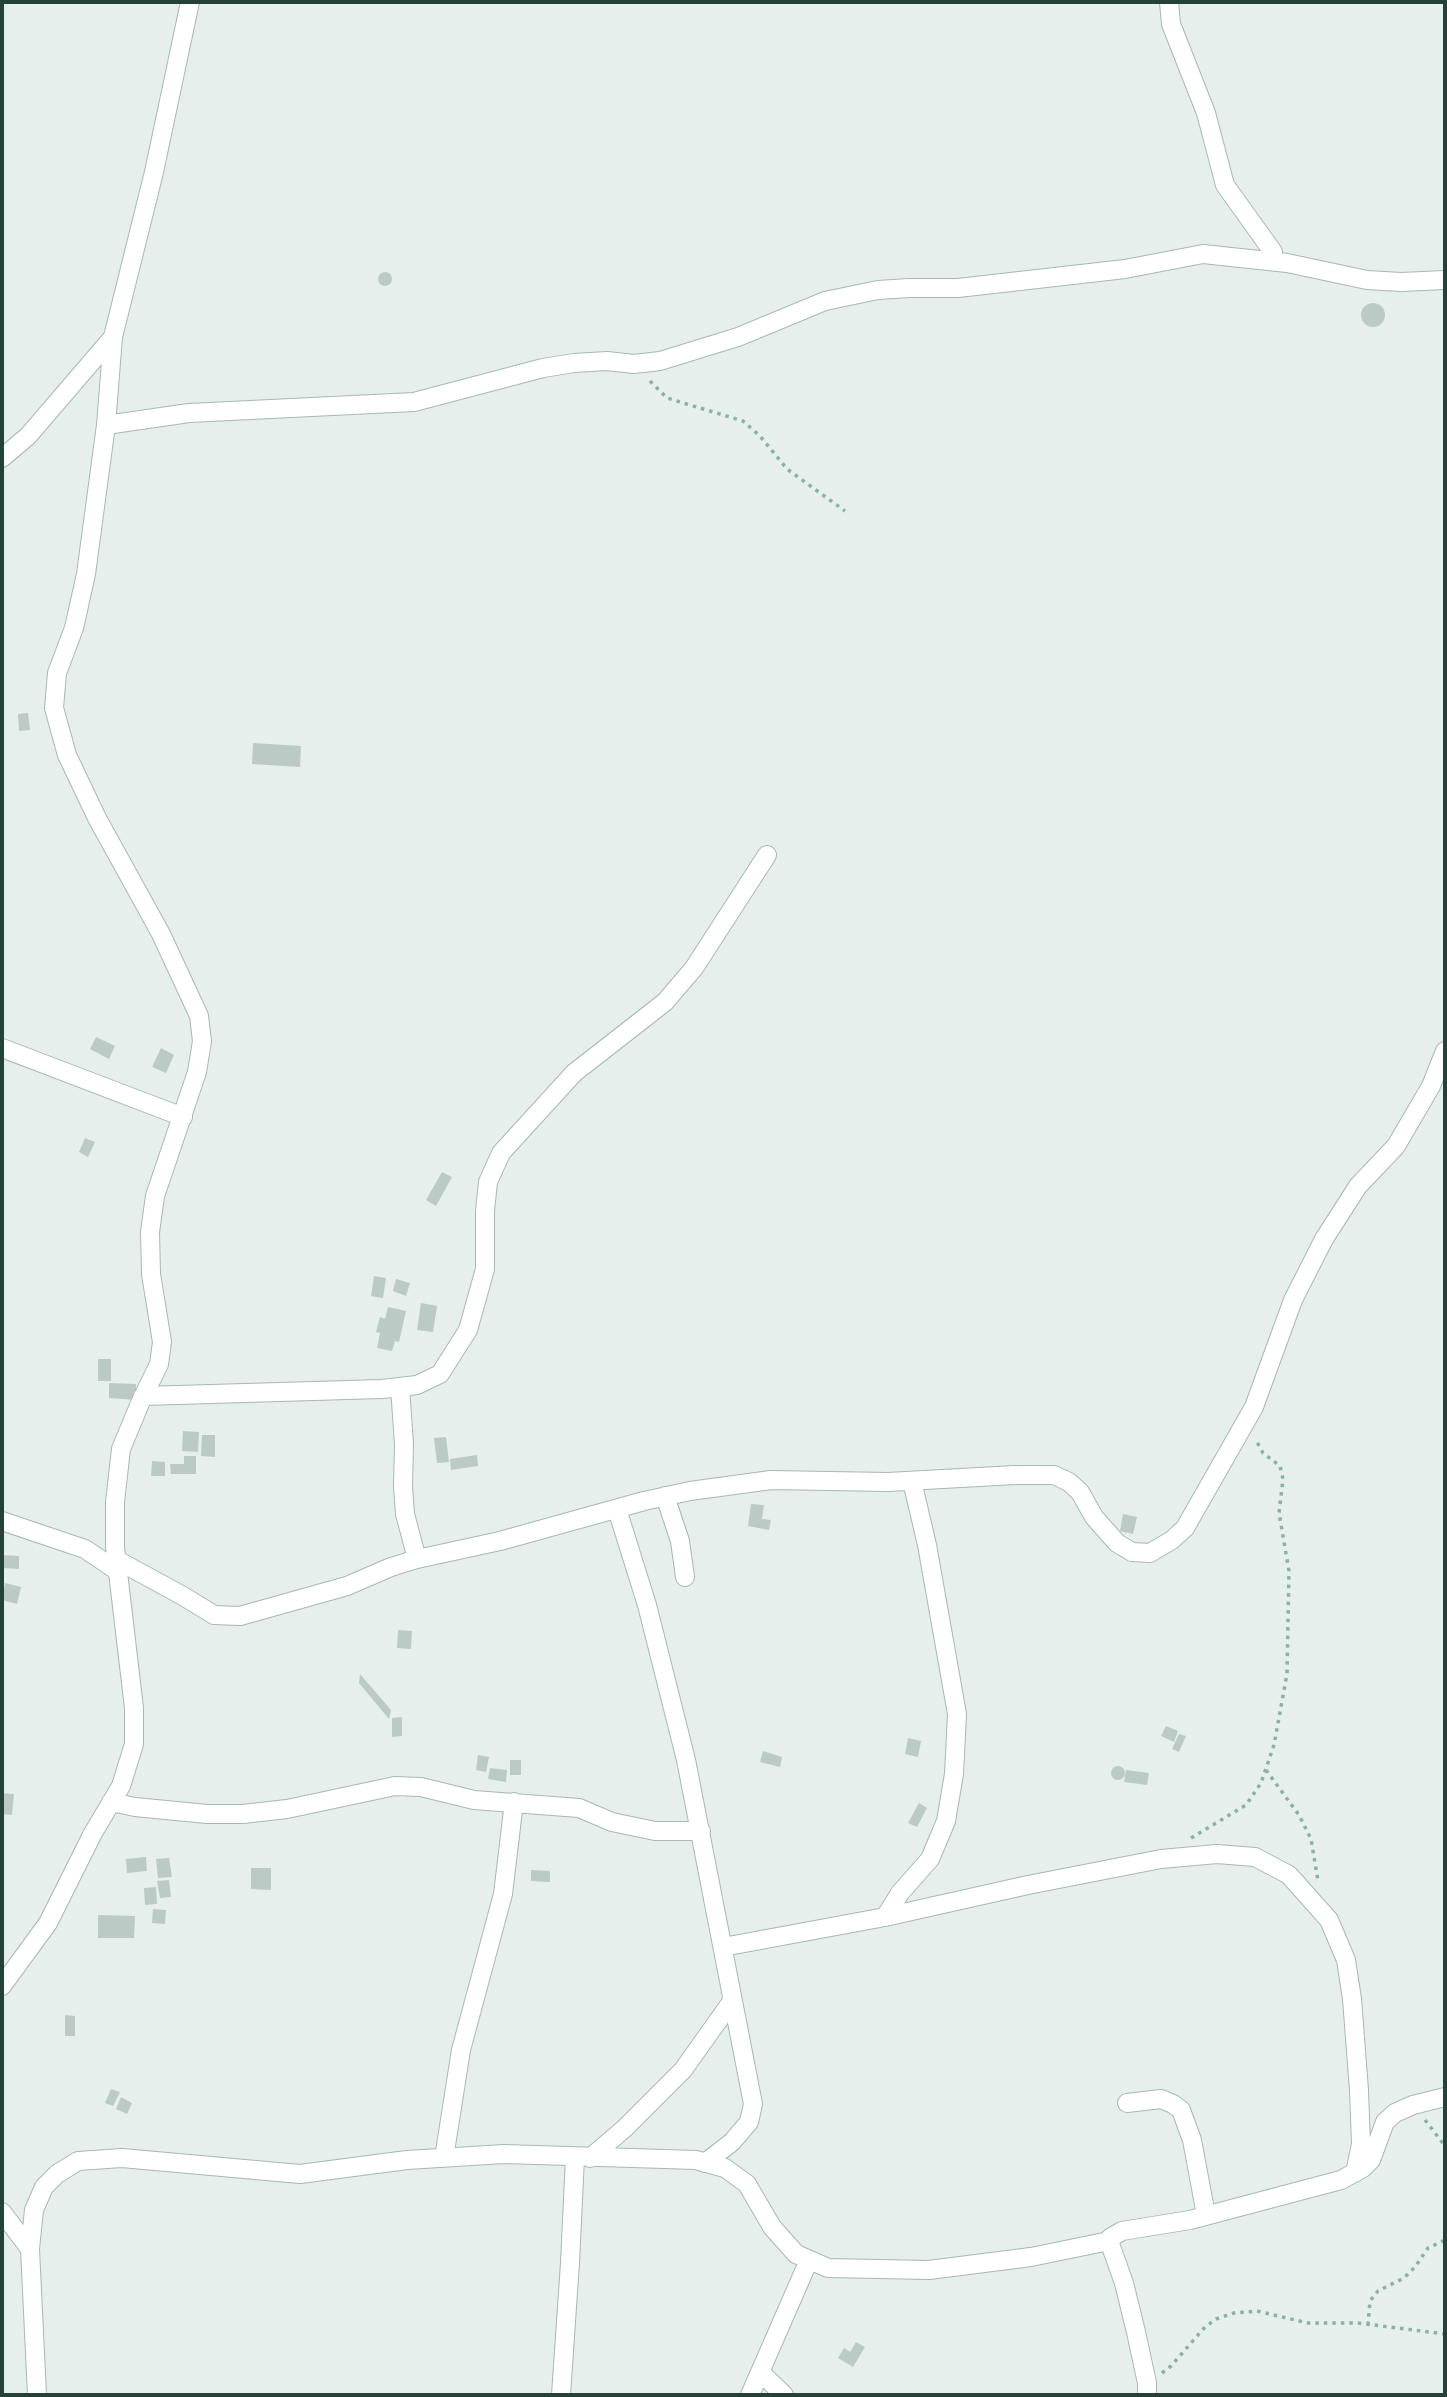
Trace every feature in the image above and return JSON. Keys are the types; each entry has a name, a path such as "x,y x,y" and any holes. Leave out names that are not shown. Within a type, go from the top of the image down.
{"street":[{"path":"2,1986 48,1923 93,1833 121,1786 134,1744 134,1707 118,1566 115,1502 121,1449 159,1364 162,1342 151,1274 150,1232 155,1196 198,1072 202,1041 200,1016 161,934 97,818 68,755 54,708 57,673 74,628 86,574 106,425 113,337 154,172 190,2"},
{"path":"1169,2 1171,24 1206,113 1225,185 1273,252"},
{"path":"106,425 189,413 414,402 543,368 607,361 634,364 660,361 738,337 825,301 878,290 958,288 1125,269 1203,254 1287,263 1367,280 1445,280"},
{"path":"2,457 28,436 113,337"},
{"path":"143,1396 400,1387 417,1385 440,1374 468,1330 485,1269 488,1182 501,1153 574,1073 665,1002 694,968 767,855"},
{"path":"2,1048 183,1117"},
{"path":"2,1521 85,1549 183,1596 214,1615 240,1616 347,1586 417,1559 500,1541 665,1496 771,1480 912,1480 1054,1475 1069,1482 1080,1492 1094,1517 1117,1543 1132,1552 1150,1553 1172,1541 1185,1528 1250,1415 1293,1300 1324,1239 1358,1186 1396,1146 1431,1086 1445,1051"},
{"path":"400,1387 405,1514 417,1559"},
{"path":"885,1917 900,1893 930,1859 946,1821 954,1774 957,1714 927,1545 912,1480"},
{"path":"665,1496 674,1517 685,1577"},
{"path":"617,1508 647,1605 686,1760 753,2104 750,2122 732,2143 705,2163"},
{"path":"111,1802 206,1814 243,1814 287,1809 395,1786 421,1787 474,1800 579,1808 612,1822 655,1831 701,1831"},
{"path":"444,2158 461,2049 503,1894 514,1802"},
{"path":"723,1947 885,1917 1028,1885 1169,1858 1217,1854 1255,1857 1289,1875 1329,1920 1346,1960 1352,1999 1361,2144 1355,2173"},
{"path":"561,2395 570,2263 582,2157 625,2128 682,2070 732,2001"},
{"path":"37,2395 30,2249 34,2210 44,2187 57,2174 78,2161 122,2158 300,2174 407,2160 503,2154 696,2160 725,2168 747,2184 772,2227 796,2254 828,2268 929,2270 1031,2257 1109,2241 1122,2231 1206,2215 1341,2180 1371,2160 1385,2122 1395,2113 1413,2105 1445,2097"},
{"path":"1127,2103 1161,2099 1181,2110 1192,2140 1206,2215"},
{"path":"2,2212 30,2249"},
{"path":"1109,2241 1124,2283 1147,2389"},
{"path":"750,2395 810,2260"},
{"path":"760,2372 784,2395"}],"path":[{"path":"634,364 667,398 722,414 751,427 787,469 845,511"},
{"path":"1169,1858 1194,1836 1246,1805 1261,1783 1274,1745 1287,1674 1289,1571 1279,1513 1283,1479 1280,1466 1258,1446 1250,1415"},
{"path":"1265,1770 1299,1815 1311,1839 1321,1911"},
{"path":"1413,2105 1445,2146"},
{"path":"1368,2325 1370,2301 1378,2291 1404,2278 1428,2248 1445,2240"},
{"path":"1147,2389 1197,2339 1205,2327 1226,2315 1257,2311 1308,2323 1368,2325 1445,2334"}],"building":[{"path":"382,272 388,272 392,279 388,286 382,286 378,282 378,276"},
{"path":"1373,303 1384,310 1385,315 1378,326 1373,327 1362,320 1361,315 1368,304"},
{"path":"28,713 30,730 19,731 18,714"},
{"path":"253,743 301,746 300,767 252,764"},
{"path":"96,1037 115,1046 109,1059 90,1049"},
{"path":"161,1048 174,1055 166,1073 152,1067"},
{"path":"85,1138 95,1142 88,1157 79,1152"},
{"path":"442,1172 452,1177 436,1206 426,1200"},
{"path":"374,1276 386,1278 383,1298 371,1296"},
{"path":"396,1279 410,1283 406,1296 393,1291"},
{"path":"421,1303 437,1306 433,1332 417,1330"},
{"path":"388,1307 406,1311 399,1342 395,1341 392,1351 377,1348 380,1333 376,1332 380,1317 385,1319"},
{"path":"98,1359 111,1359 111,1381 98,1381"},
{"path":"109,1383 136,1384 136,1400 109,1398"},
{"path":"183,1431 199,1432 198,1452 182,1451"},
{"path":"202,1435 215,1435 215,1457 201,1456"},
{"path":"446,1437 449,1462 437,1463 434,1438"},
{"path":"477,1455 478,1466 451,1470 450,1459"},
{"path":"184,1456 196,1456 196,1474 171,1474 170,1464 184,1464"},
{"path":"152,1461 165,1462 165,1476 151,1476"},
{"path":"751,1504 764,1505 762,1519 771,1520 769,1530 748,1526"},
{"path":"1123,1514 1137,1517 1133,1534 1120,1531"},
{"path":"2,1555 19,1556 19,1569 2,1568"},
{"path":"5,1583 21,1587 17,1604 2,1600"},
{"path":"398,1630 412,1631 411,1649 397,1648"},
{"path":"360,1674 391,1710 389,1719 359,1683"},
{"path":"402,1717 402,1736 392,1737 392,1718"},
{"path":"1166,1726 1178,1731 1174,1742 1161,1736"},
{"path":"1179,1734 1186,1736 1179,1752 1172,1749"},
{"path":"908,1738 921,1741 918,1757 905,1754"},
{"path":"763,1751 782,1757 780,1767 760,1762"},
{"path":"478,1755 489,1757 486,1772 476,1770"},
{"path":"510,1760 521,1760 521,1775 510,1775"},
{"path":"1118,1766 1123,1768 1123,1778 1118,1780 1113,1778 1111,1773 1113,1768"},
{"path":"490,1768 507,1770 506,1782 488,1779"},
{"path":"1126,1770 1149,1773 1147,1785 1124,1782"},
{"path":"2,1793 14,1794 12,1815 2,1814"},
{"path":"919,1803 927,1808 917,1827 908,1823"},
{"path":"146,1857 147,1871 127,1873 126,1859"},
{"path":"169,1858 172,1877 158,1878 156,1859"},
{"path":"251,1868 271,1868 271,1890 251,1889"},
{"path":"531,1870 550,1871 550,1882 531,1881"},
{"path":"169,1880 171,1897 160,1898 157,1881"},
{"path":"156,1887 157,1904 145,1905 144,1888"},
{"path":"153,1909 166,1910 165,1924 152,1923"},
{"path":"98,1915 135,1916 134,1938 98,1938"},
{"path":"65,2015 75,2016 75,2036 65,2036"},
{"path":"111,2089 120,2092 113,2106 105,2103"},
{"path":"121,2097 132,2103 127,2114 116,2109"},
{"path":"856,2342 865,2347 853,2367 838,2358 844,2348 850,2352"}]}
